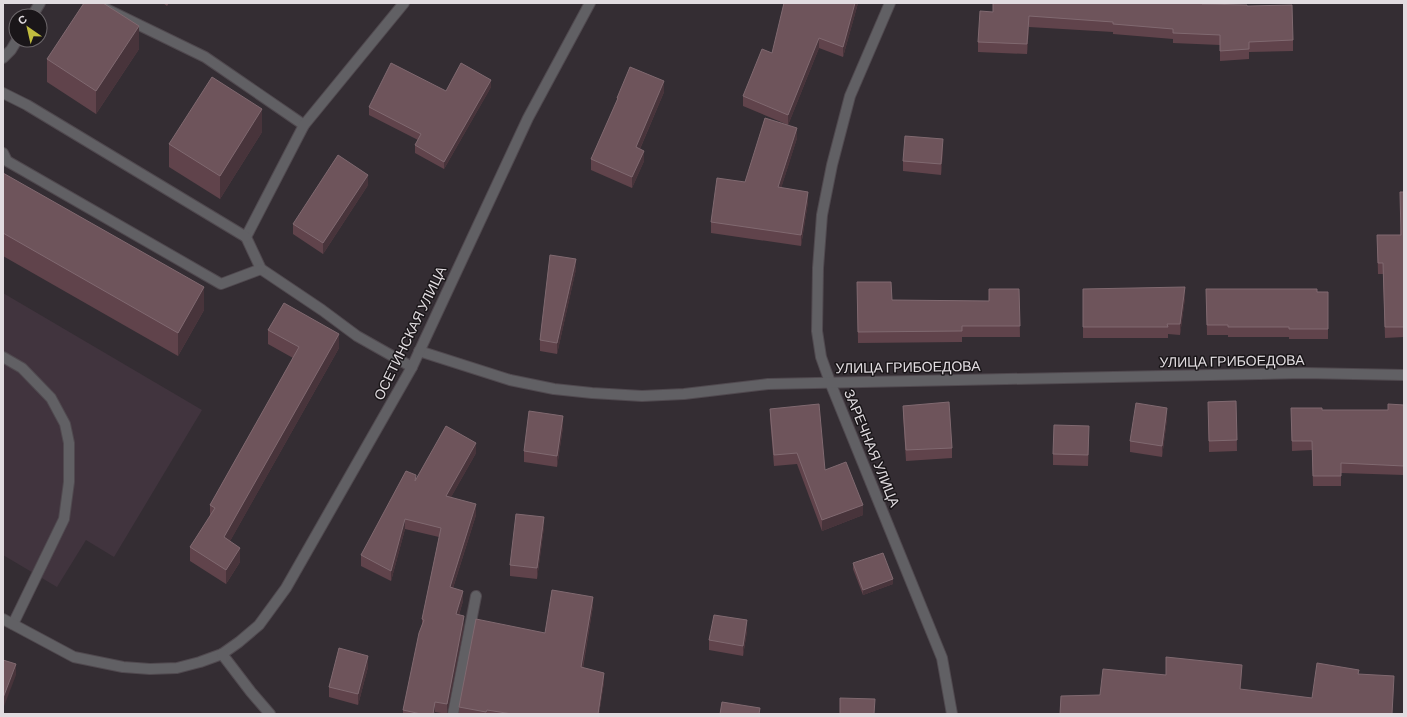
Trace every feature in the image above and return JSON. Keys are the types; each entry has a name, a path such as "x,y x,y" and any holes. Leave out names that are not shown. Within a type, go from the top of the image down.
{"street":[{"path":"94,3 205,57 304,125"},
{"path":"246,237 304,125 404,3"},
{"name":"ОСЕТИНСКАЯ УЛИЦА","path":"3,619 74,657 123,667 150,669 177,668 222,654 240,642 259,625 286,588 412,367 528,118 590,3"},
{"name":"ЗАРЕЧНАЯ УЛИЦА","path":"890,3 850,96 832,165 822,215 818,268 817,331 821,357 830,382 942,658 952,714"},
{"path":"3,58 12,48"},
{"path":"3,93 27,105 246,237 261,269 322,310 356,336 412,367"},
{"path":"3,153 7,161 221,284 261,269"},
{"name":"УЛИЦА ГРИБОЕДОВА","path":"419,351 510,380 554,389 642,396 684,394 768,384 830,382 1304,373 1404,375"},
{"path":"3,357 22,368 51,398 65,424 69,443 69,482 64,519 13,624"},
{"path":"453,714 476,596"},
{"path":"222,654 270,714"}],"shaded area":[{"path":"3,293 202,410 114,557 86,540 57,587 3,555"}],"building":[{"path":"84,3 103,3 139,26 96,91 47,59"},
{"path":"784,3 855,3 843,47 819,38 788,115 743,96 762,49 772,53"},
{"path":"993,3 1202,3 1247,6 1292,5 1293,40 1249,42 1249,49 1220,51 1220,35 1173,33 1173,29 1113,24 1113,22 1029,16 1027,44 978,42 980,11 993,12"},
{"path":"391,63 446,91 461,63 491,80 444,162 415,145 421,134 369,107"},
{"path":"630,67 664,81 636,147 644,151 632,177 591,159"},
{"path":"212,77 262,109 220,176 169,144"},
{"path":"765,118 797,128 778,187 808,192 801,235 711,222 717,178 745,182"},
{"path":"905,136 943,139 941,164 903,161"},
{"path":"338,155 368,175 323,243 293,224"},
{"path":"3,173 204,287 178,333 3,233"},
{"path":"1400,192 1404,192 1404,327 1385,327 1383,263 1378,263 1377,235 1401,235"},
{"path":"550,255 576,259 557,343 540,340"},
{"path":"857,282 891,282 892,300 989,301 989,289 1019,289 1020,326 962,326 962,331 858,332"},
{"path":"1185,287 1180,324 1167,324 1168,327 1083,327 1083,289"},
{"path":"1206,289 1317,289 1317,292 1328,292 1328,329 1289,329 1289,327 1228,327 1228,325 1207,325"},
{"path":"284,303 339,334 224,537 240,548 226,570 190,547 215,508 210,505 299,347 268,330"},
{"path":"1236,401 1237,440 1209,441 1208,402"},
{"path":"949,402 952,448 906,450 903,406"},
{"path":"1136,403 1167,408 1162,446 1130,441"},
{"path":"819,404 825,470 846,462 863,505 822,520 797,453 774,455 770,409"},
{"path":"1388,404 1404,405 1404,466 1341,463 1341,476 1313,476 1312,441 1292,441 1291,408 1322,408 1322,410 1388,410"},
{"path":"529,411 563,416 557,456 524,451"},
{"path":"1054,425 1089,426 1088,455 1053,454"},
{"path":"446,426 476,443 446,496 476,504 450,587 463,591 456,614 464,616 447,704 435,702 433,714 421,714 403,710 419,633 424,620 422,619 441,528 405,519 391,571 361,555 406,471 416,475 415,481"},
{"path":"516,514 544,517 537,568 510,565"},
{"path":"883,553 893,579 863,590 853,563"},
{"path":"552,590 593,597 581,667 604,673 598,714 512,714 487,710 486,712 459,707 476,619 545,633"},
{"path":"714,615 747,620 743,646 709,640"},
{"path":"339,648 368,656 358,694 329,687"},
{"path":"1166,657 1242,665 1240,689 1312,698 1317,663 1359,670 1358,674 1394,676 1392,714 1060,714 1061,696 1100,695 1103,669 1166,675"},
{"path":"3,660 16,664 3,698"},
{"path":"840,698 875,699 874,714 840,714"},
{"path":"722,702 760,708 759,714 720,714"}]}
